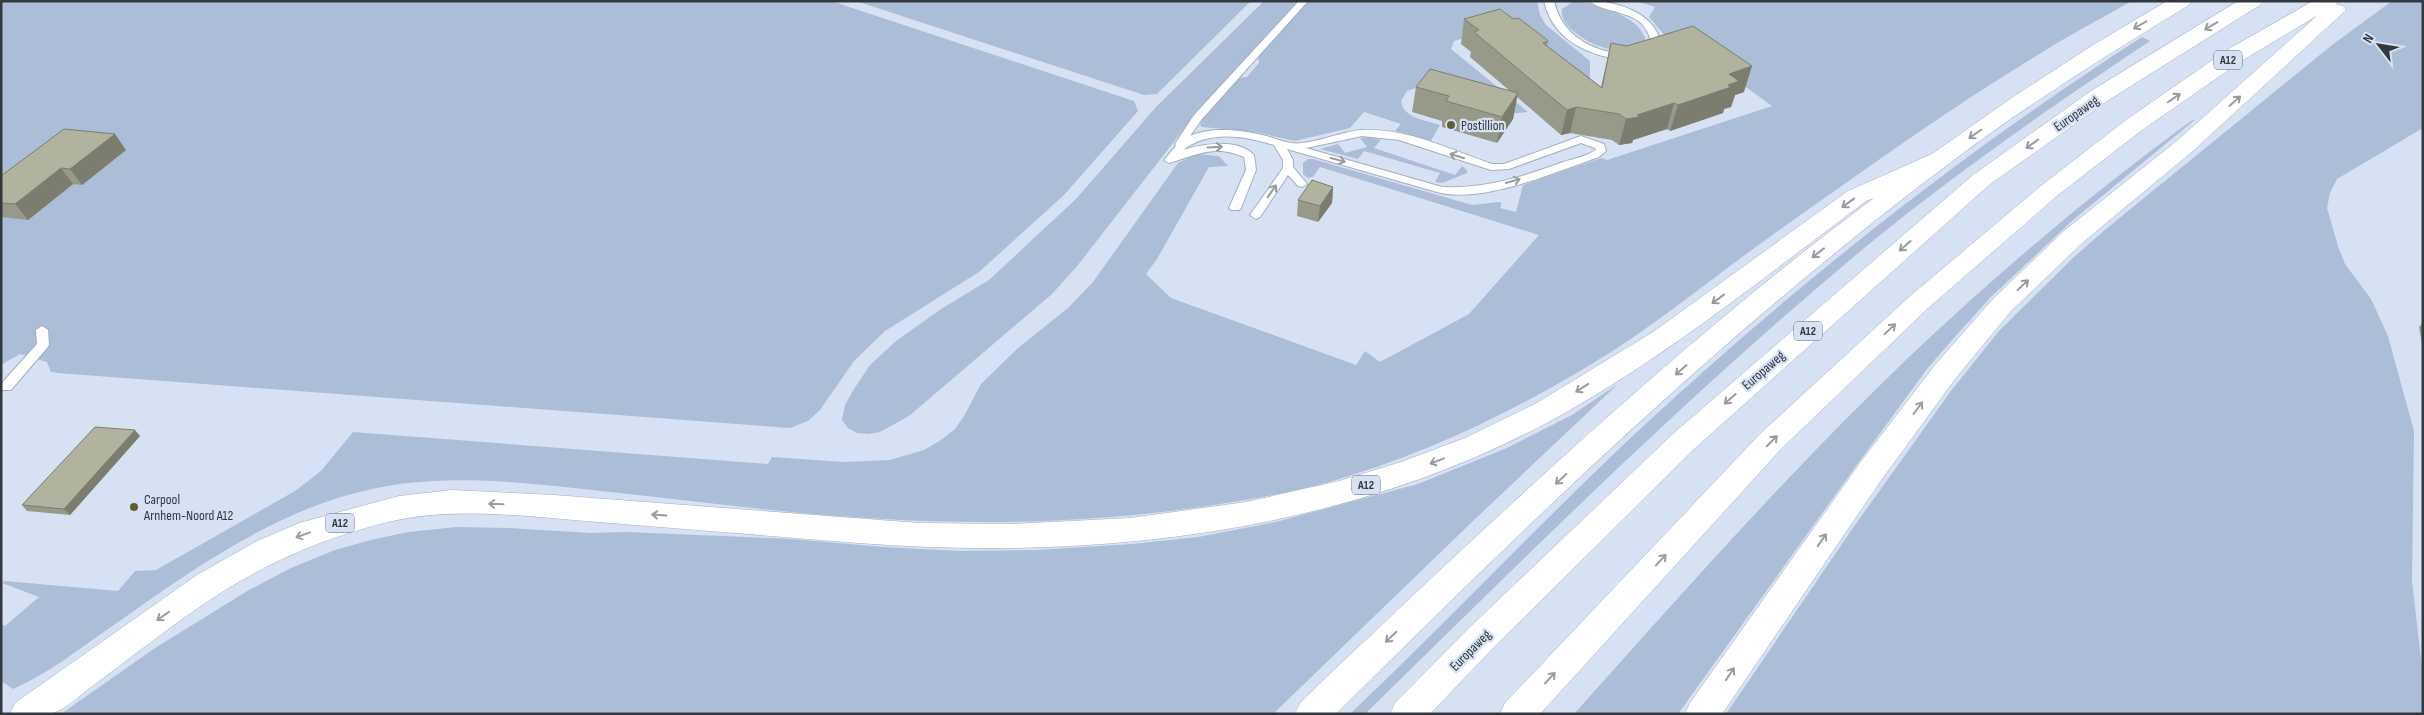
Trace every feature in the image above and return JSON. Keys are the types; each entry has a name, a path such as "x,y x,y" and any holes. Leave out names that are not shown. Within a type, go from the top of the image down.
{"highway":[{"name":"A12","path":"1312,714 1426,603 1645,402 1777,286 1940,159 2088,57 2182,1"},
{"name":"Europaweg","path":"1407,714 1481,638 1684,441 1982,180 2099,96 2253,1"},
{"name":"A12","path":"1517,714 1771,441 1918,303 2050,190 2134,125 2235,55 2328,1"},
{"name":"A12","path":"1702,714 1871,471 1945,372 2002,305 2074,237 2186,145 2346,1"},
{"name":"A12","path":"27,714 208,584 266,551 299,536 398,508 452,502 554,507 920,535 1010,537 1130,530 1246,514 1339,493 1410,471 1475,446 1545,411 1663,339 1857,196 1940,159"}],"lane":[{"path":"1235,208 1251,170 1249,155 1235,149 1218,146 1184,152 1169,160 1198,117 1304,1"},
{"path":"1549,1 1551,17 1579,43 1593,51 1608,54 1638,54 1656,43 1656,37 1643,21 1623,10 1593,1"},
{"path":"1179,146 1188,139 1217,134 1261,138 1278,143 1441,190 1459,193 1493,187 1595,155 1600,151 1600,146 1581,139 1506,167 1491,167 1396,137 1372,133 1355,134 1292,147"},
{"path":"1256,215 1288,168 1288,160 1278,143"},
{"path":"1491,167 1493,187"},
{"path":"1288,168 1302,184"},
{"path":"6,386 43,345 42,330"}],"shaded area":[{"path":"1,1 831,1 1134,101 1138,111 1064,195 979,272 885,331 854,361 820,410 808,421 790,428 58,373 51,372 47,362 20,354 1,365"},
{"path":"856,1 1251,1 1157,94 1144,95"},
{"path":"1264,1 1300,1 1226,79 1187,125 1078,265 1052,294 909,416 880,432 857,433 848,428 842,420 845,405 870,365 896,341 941,309 989,280 1076,199 1156,107"},
{"path":"1309,1 1537,1 1540,15 1546,25 1590,61 1590,79 1500,28 1454,41 1451,49 1528,112 1507,114 1416,88 1407,91 1401,101 1403,107 1410,115 1440,125 1431,141 1395,131 1401,124 1364,112 1350,128 1295,141 1255,132 1202,127 1200,125 1203,117 1237,78 1247,77 1259,63 1258,56"},
{"path":"1574,1 1594,4 1628,19 1643,33 1646,42 1633,47 1612,50 1583,38 1567,25 1563,17 1562,9"},
{"path":"1636,1 2132,1 2052,46 1938,119 1771,236 1652,324 1577,373 1473,428 1438,444 1364,471 1295,491 1201,507 1093,518 986,522 879,519 825,515 500,481 451,480 401,484 340,497 271,525 205,563 39,676 13,689 1,681 1,624 5,626 39,597 2,583 5,581 118,591 135,571 156,570 295,491 321,471 353,432 768,464 772,457 844,462 890,460 924,450 955,429 981,384 1018,348 1068,308 1093,282 1178,163 1196,154 1219,156 1228,166 1209,167 1157,259 1146,274 1171,298 1356,365 1365,351 1380,362 1469,314 1539,235 1320,167 1313,177 1308,178 1303,174 1303,163 1308,159 1313,159 1472,205 1499,202 1502,203 1500,208 1516,212 1523,185 1601,158 1607,160 1772,106 1692,48 1667,38 1649,17 1655,7"},
{"path":"2392,1 2423,1 2423,128 2337,179 2330,193 2327,208 2345,264 2371,299 2388,336 2414,431 2412,581 2423,676 2423,714 1726,714 1855,525 1951,391 1999,331 2074,257 2106,229 2332,45"},
{"path":"2142,37 2150,41 1968,167 1897,221 1798,304 1610,476 1365,714 1350,714 1638,431 1758,324 1881,223 1945,174 2075,81"},
{"path":"2196,119 2073,220 1990,298 1952,340 1927,369 1678,714 1574,714 1697,577 1823,442 1910,356 2047,234 2154,148"},
{"path":"1371,137 1381,140 1374,148 1455,175 1462,166 1467,170 1467,173 1442,183 1435,182 1440,173 1364,151 1358,159 1320,149 1338,144 1345,153 1367,147 1360,138"},
{"path":"1618,384 1273,714 61,714 155,648 249,590 291,568 335,550 408,532 457,527 591,533 626,532 791,539 959,551 1036,550 1132,544 1198,537 1276,522 1418,484 1507,448 1572,415"}],"building":[{"path":"1500,9 1513,19 1518,18 1546,39 1548,41 1543,43 1602,88 1611,43 1627,46 1693,26 1752,66 1729,74 1739,81 1728,85 1731,87 1678,105 1674,103 1637,115 1640,117 1626,119 1619,114 1576,107 1567,110 1474,32 1479,30 1464,19"},
{"path":"1430,69 1518,93 1502,117 1446,101 1449,96 1416,87"},
{"path":"64,129 115,134 70,169 61,168 15,204 1,203 1,176"},
{"path":"1312,180 1333,187 1320,206 1298,200"},
{"path":"95,427 135,430 64,509 22,505"}],"place":[{"name":"Postillion","path":"1451,125"},
{"name":"Carpool Arnhem-Noord A12","path":"134,507"}]}
